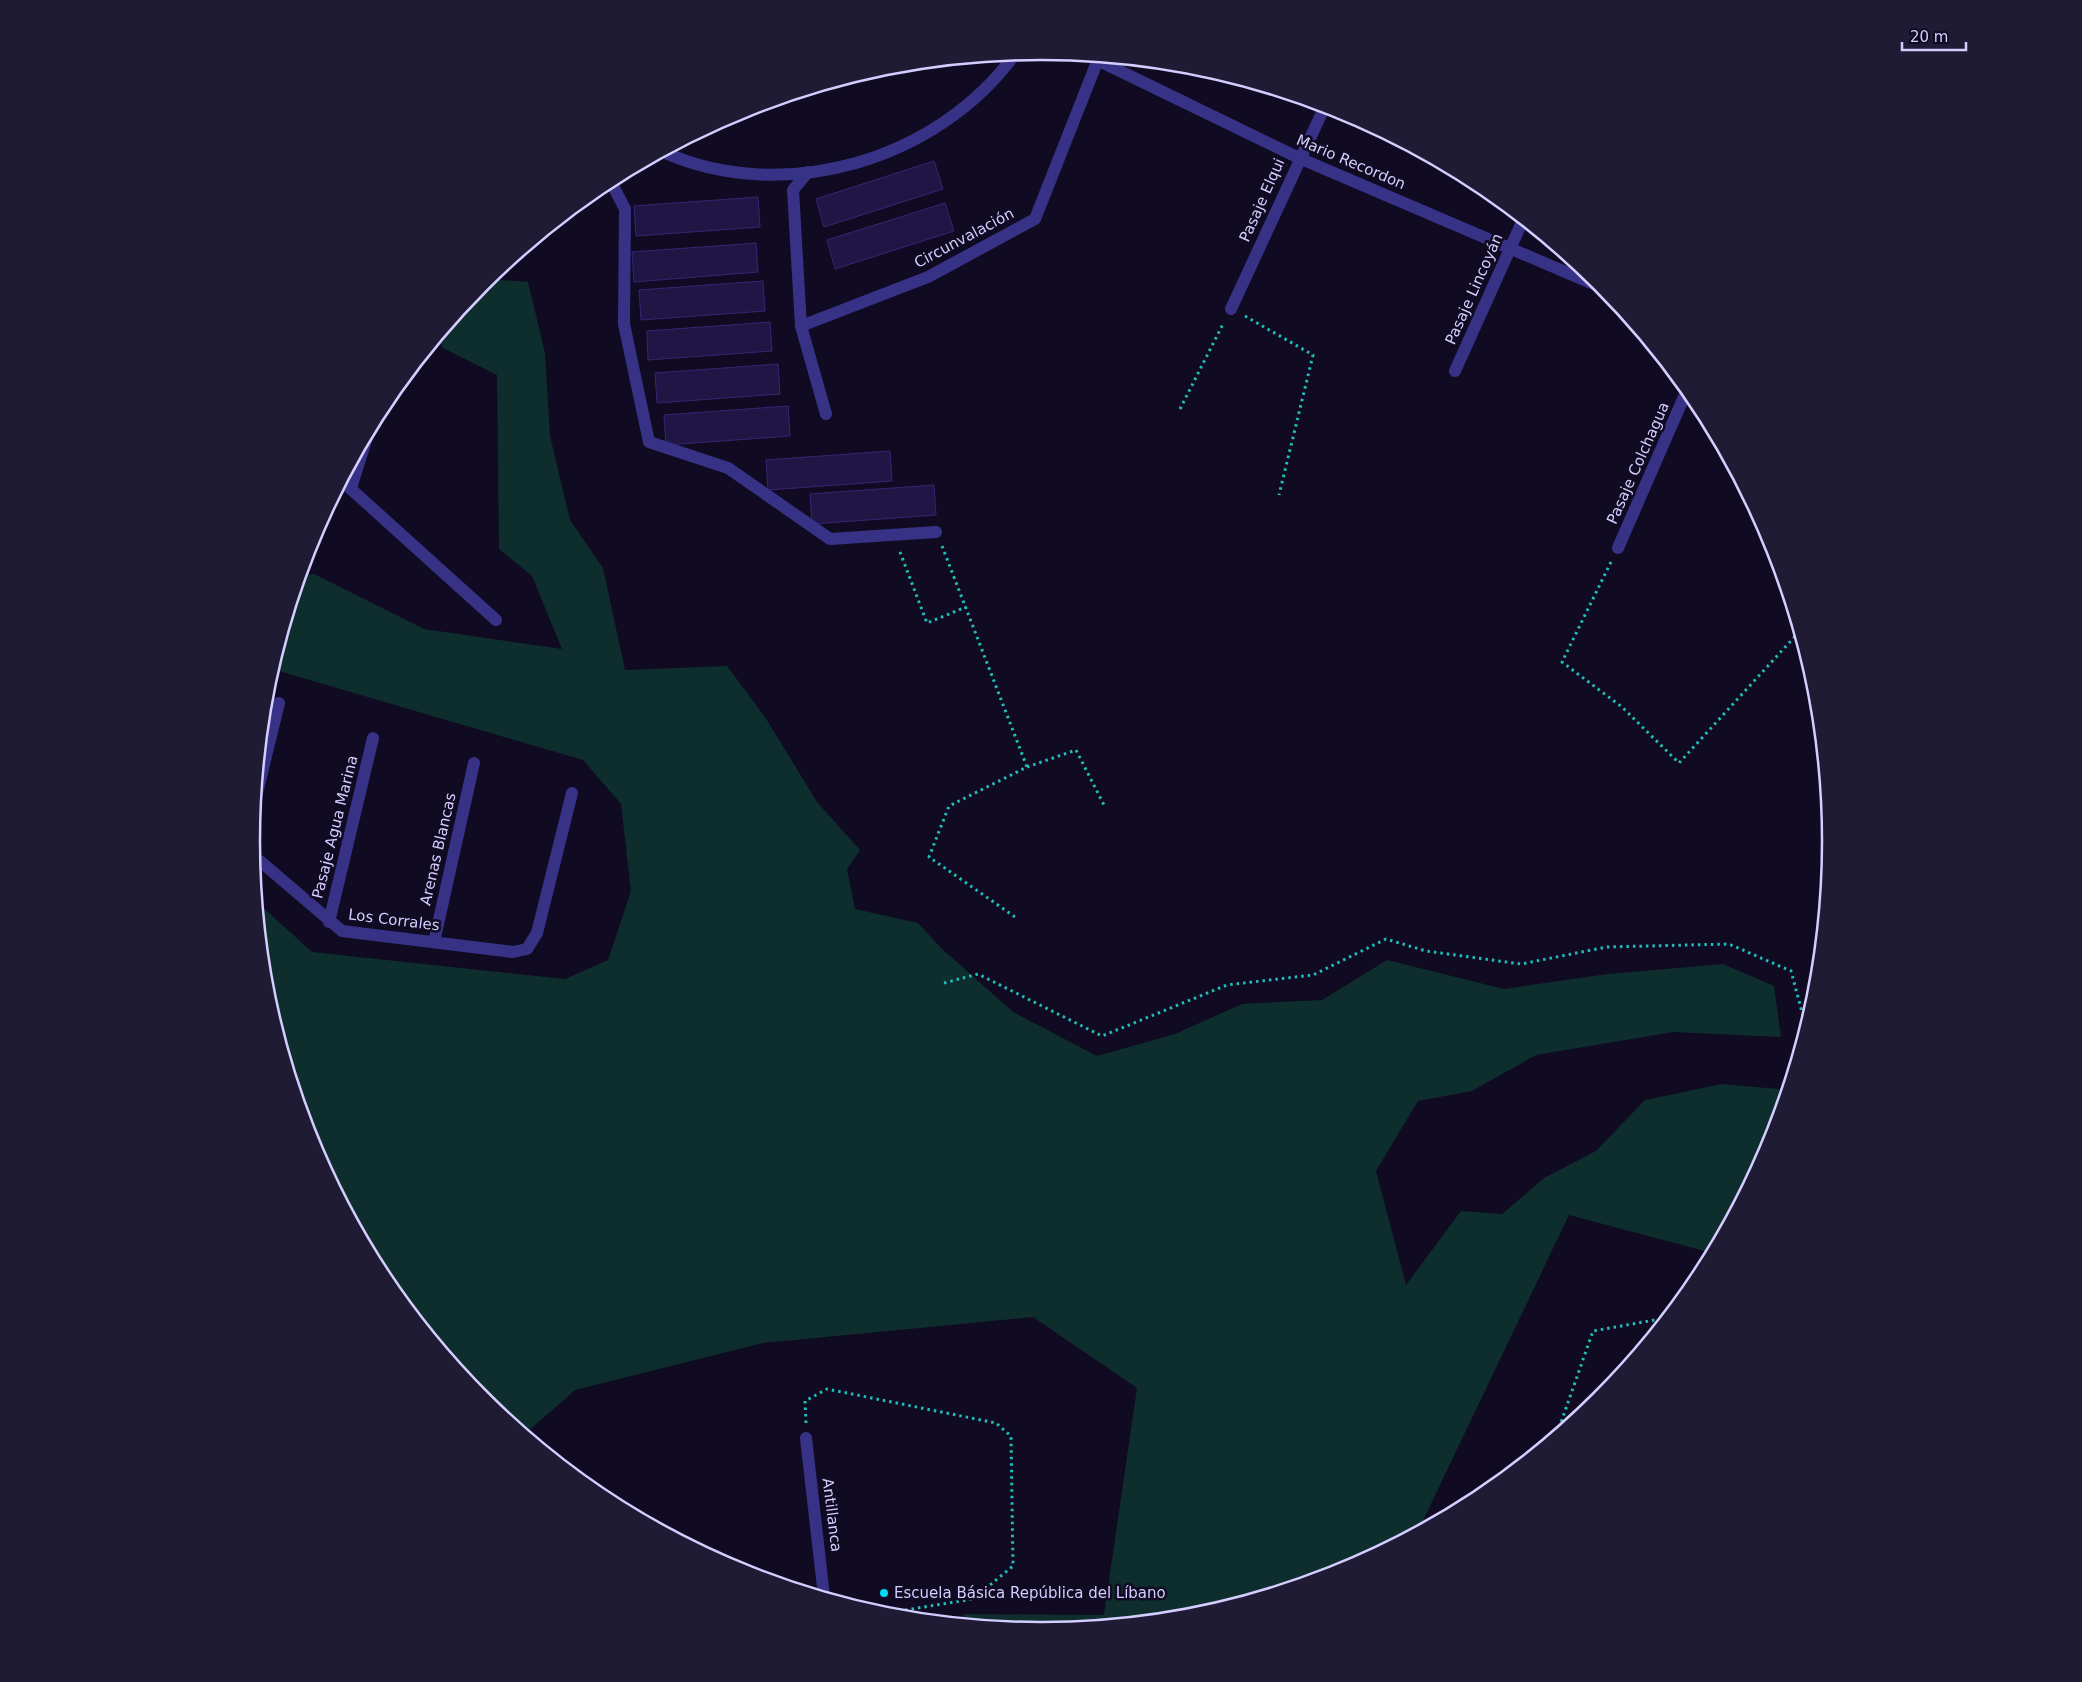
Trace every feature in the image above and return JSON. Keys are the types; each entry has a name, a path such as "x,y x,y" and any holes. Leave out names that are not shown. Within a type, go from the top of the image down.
{"street":[{"path":"671,154 722,169 770,174 808,172 866,160 921,137 971,101 994,80 1009,61"},
{"name":"Circunvalación","path":"802,326 928,277 1036,219 1093,62"},
{"name":"Mario Recordon","path":"1106,63 1299,158 1583,279"},
{"name":"Pasaje Elqui","path":"1231,309 1299,158 1322,112"},
{"path":"808,172 793,190 802,326 826,414"},
{"path":"614,188 626,208 624,324 649,442 728,468 830,539 936,532"},
{"name":"Pasaje Lincoyán","path":"1455,371 1521,225"},
{"name":"Pasaje Colchagua","path":"1618,548 1684,398"},
{"path":"347,485 496,620"},
{"path":"265,761 279,703"},
{"name":"Pasaje Agua Marina","path":"329,922 373,738"},
{"name":"Arenas Blancas","path":"434,942 474,763"},
{"name":"Los Corrales","path":"261,863 342,931 513,952 526,949 537,933 572,793"},
{"name":"Antillanca","path":"806,1438 823,1591"}],"path":[{"path":"1180,409 1231,309 1313,355 1279,495"},
{"path":"936,532 1028,767"},
{"path":"894,534 927,623 966,607"},
{"path":"1618,548 1562,662 1622,707 1679,764 1794,637"},
{"path":"1018,919 929,857 949,806 1028,767 1076,750 1106,807"},
{"path":"944,983 978,974 1102,1036 1227,986 1313,975 1386,939 1426,951 1521,964 1607,947 1729,944 1791,971 1802,1013"},
{"path":"1561,1424 1593,1331 1658,1319"},
{"path":"805,1402 827,1389 996,1423 1011,1436 1013,1566 973,1599 907,1610"}],"green space":[{"path":"499,280 528,282 545,353 550,436 570,520 603,568 625,670 727,666 765,717 817,802 860,850 847,869 855,909 918,923 941,948 1013,1012 1097,1056 1175,1034 1242,1004 1322,1000 1387,960 1504,989 1608,974 1723,964 1774,986 1781,1037 1673,1032 1536,1055 1472,1091 1418,1101 1376,1171 1406,1285 1461,1211 1502,1214 1544,1178 1596,1151 1645,1100 1722,1084 1782,1090 1763,1140 1717,1232 1705,1251 1569,1215 1423,1522 1340,1563 1292,1581 1193,1607 1143,1615 1041,1622 963,1617 964,1614 1104,1615 1137,1388 1033,1317 763,1343 575,1390 529,1430 489,1393 454,1356 421,1316 392,1275 365,1231 341,1186 319,1140 301,1092 287,1043 275,993 264,908 312,952 565,979 608,960 631,891 621,804 583,760 279,671 301,590 307,575 314,574 424,629 562,649 532,576 499,549 497,375 443,348 440,343"}],"building":[{"path":"934,161 943,189 824,227 816,199"},
{"path":"758,197 760,227 636,236 634,206"},
{"path":"945,203 954,231 835,269 827,240"},
{"path":"756,243 758,272 634,282 632,252"},
{"path":"763,281 765,311 641,320 639,290"},
{"path":"770,322 772,351 648,360 647,331"},
{"path":"778,364 780,394 657,403 655,373"},
{"path":"788,406 790,436 666,445 664,415"},
{"path":"890,451 892,481 768,490 766,460"},
{"path":"934,485 936,515 812,524 810,494"}],"place":[{"name":"Escuela Básica República del Líbano","path":"884,1593"}]}
